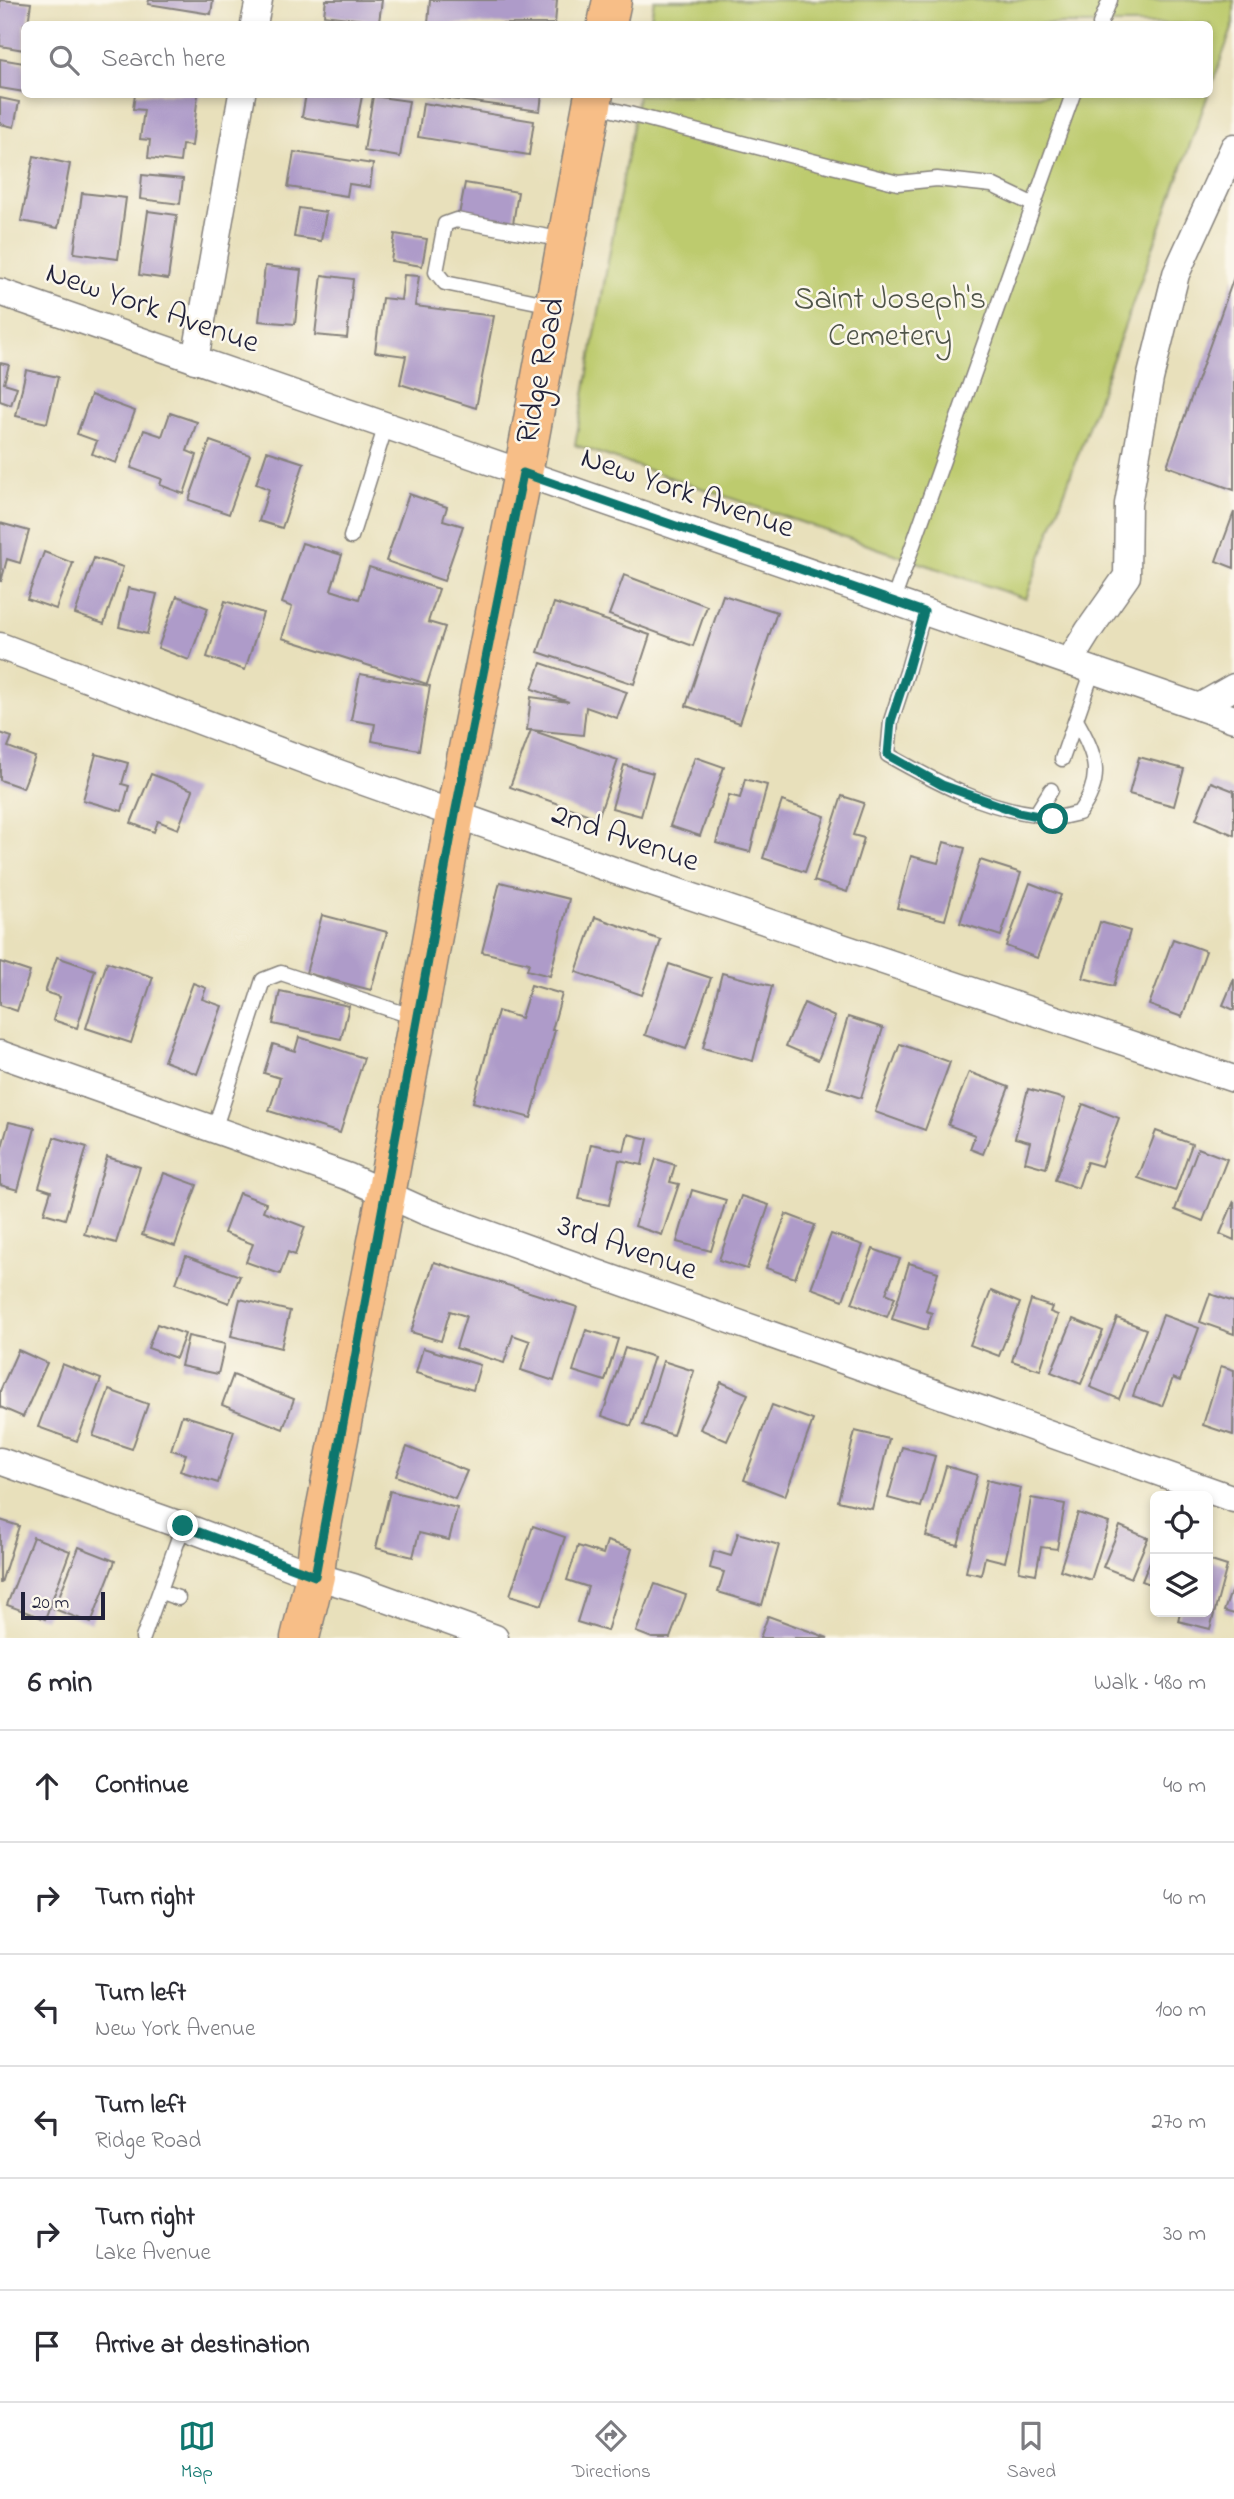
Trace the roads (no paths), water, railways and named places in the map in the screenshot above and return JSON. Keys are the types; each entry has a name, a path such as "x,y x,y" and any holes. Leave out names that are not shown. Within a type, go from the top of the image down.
{"main road":[{"path":"608,21 612,0"},
{"name":"Ridge Road","path":"300,1638 315,1576 455,814 593,100"}],"street":[{"path":"255,21 259,0"},
{"path":"195,360 241,98"},
{"path":"1081,666 1089,630 1127,576 1130,492 1150,379 1172,287 1234,147"},
{"name":"New York Avenue","path":"0,292 1234,719"},
{"name":"2nd Avenue","path":"0,646 610,869 1234,1079"},
{"path":"1199,707 1234,687"},
{"name":"3rd Avenue","path":"0,1054 349,1177 386,1195 508,1242 1234,1499"},
{"path":"0,1461 315,1576 495,1638"}],"lane":[{"path":"1101,21 1110,0"},
{"path":"893,601 1072,98"},
{"path":"593,100 898,183 937,179 992,185 1032,204"},
{"path":"554,305 445,283 436,272 446,224 456,220 566,240"},
{"path":"351,537 386,425"},
{"path":"924,612 891,721 888,755 942,785 1018,812 1053,819 1079,813 1091,797 1095,758 1076,720"},
{"path":"1062,759 1076,720 1081,666"},
{"path":"1037,814 1051,790"},
{"path":"214,1130 263,980 281,972 419,1018"},
{"path":"143,1638 183,1526"},
{"path":"161,1592 178,1598"}],"park label":[{"name":"Saint Joseph's Cemetery","path":"890,318"}]}
